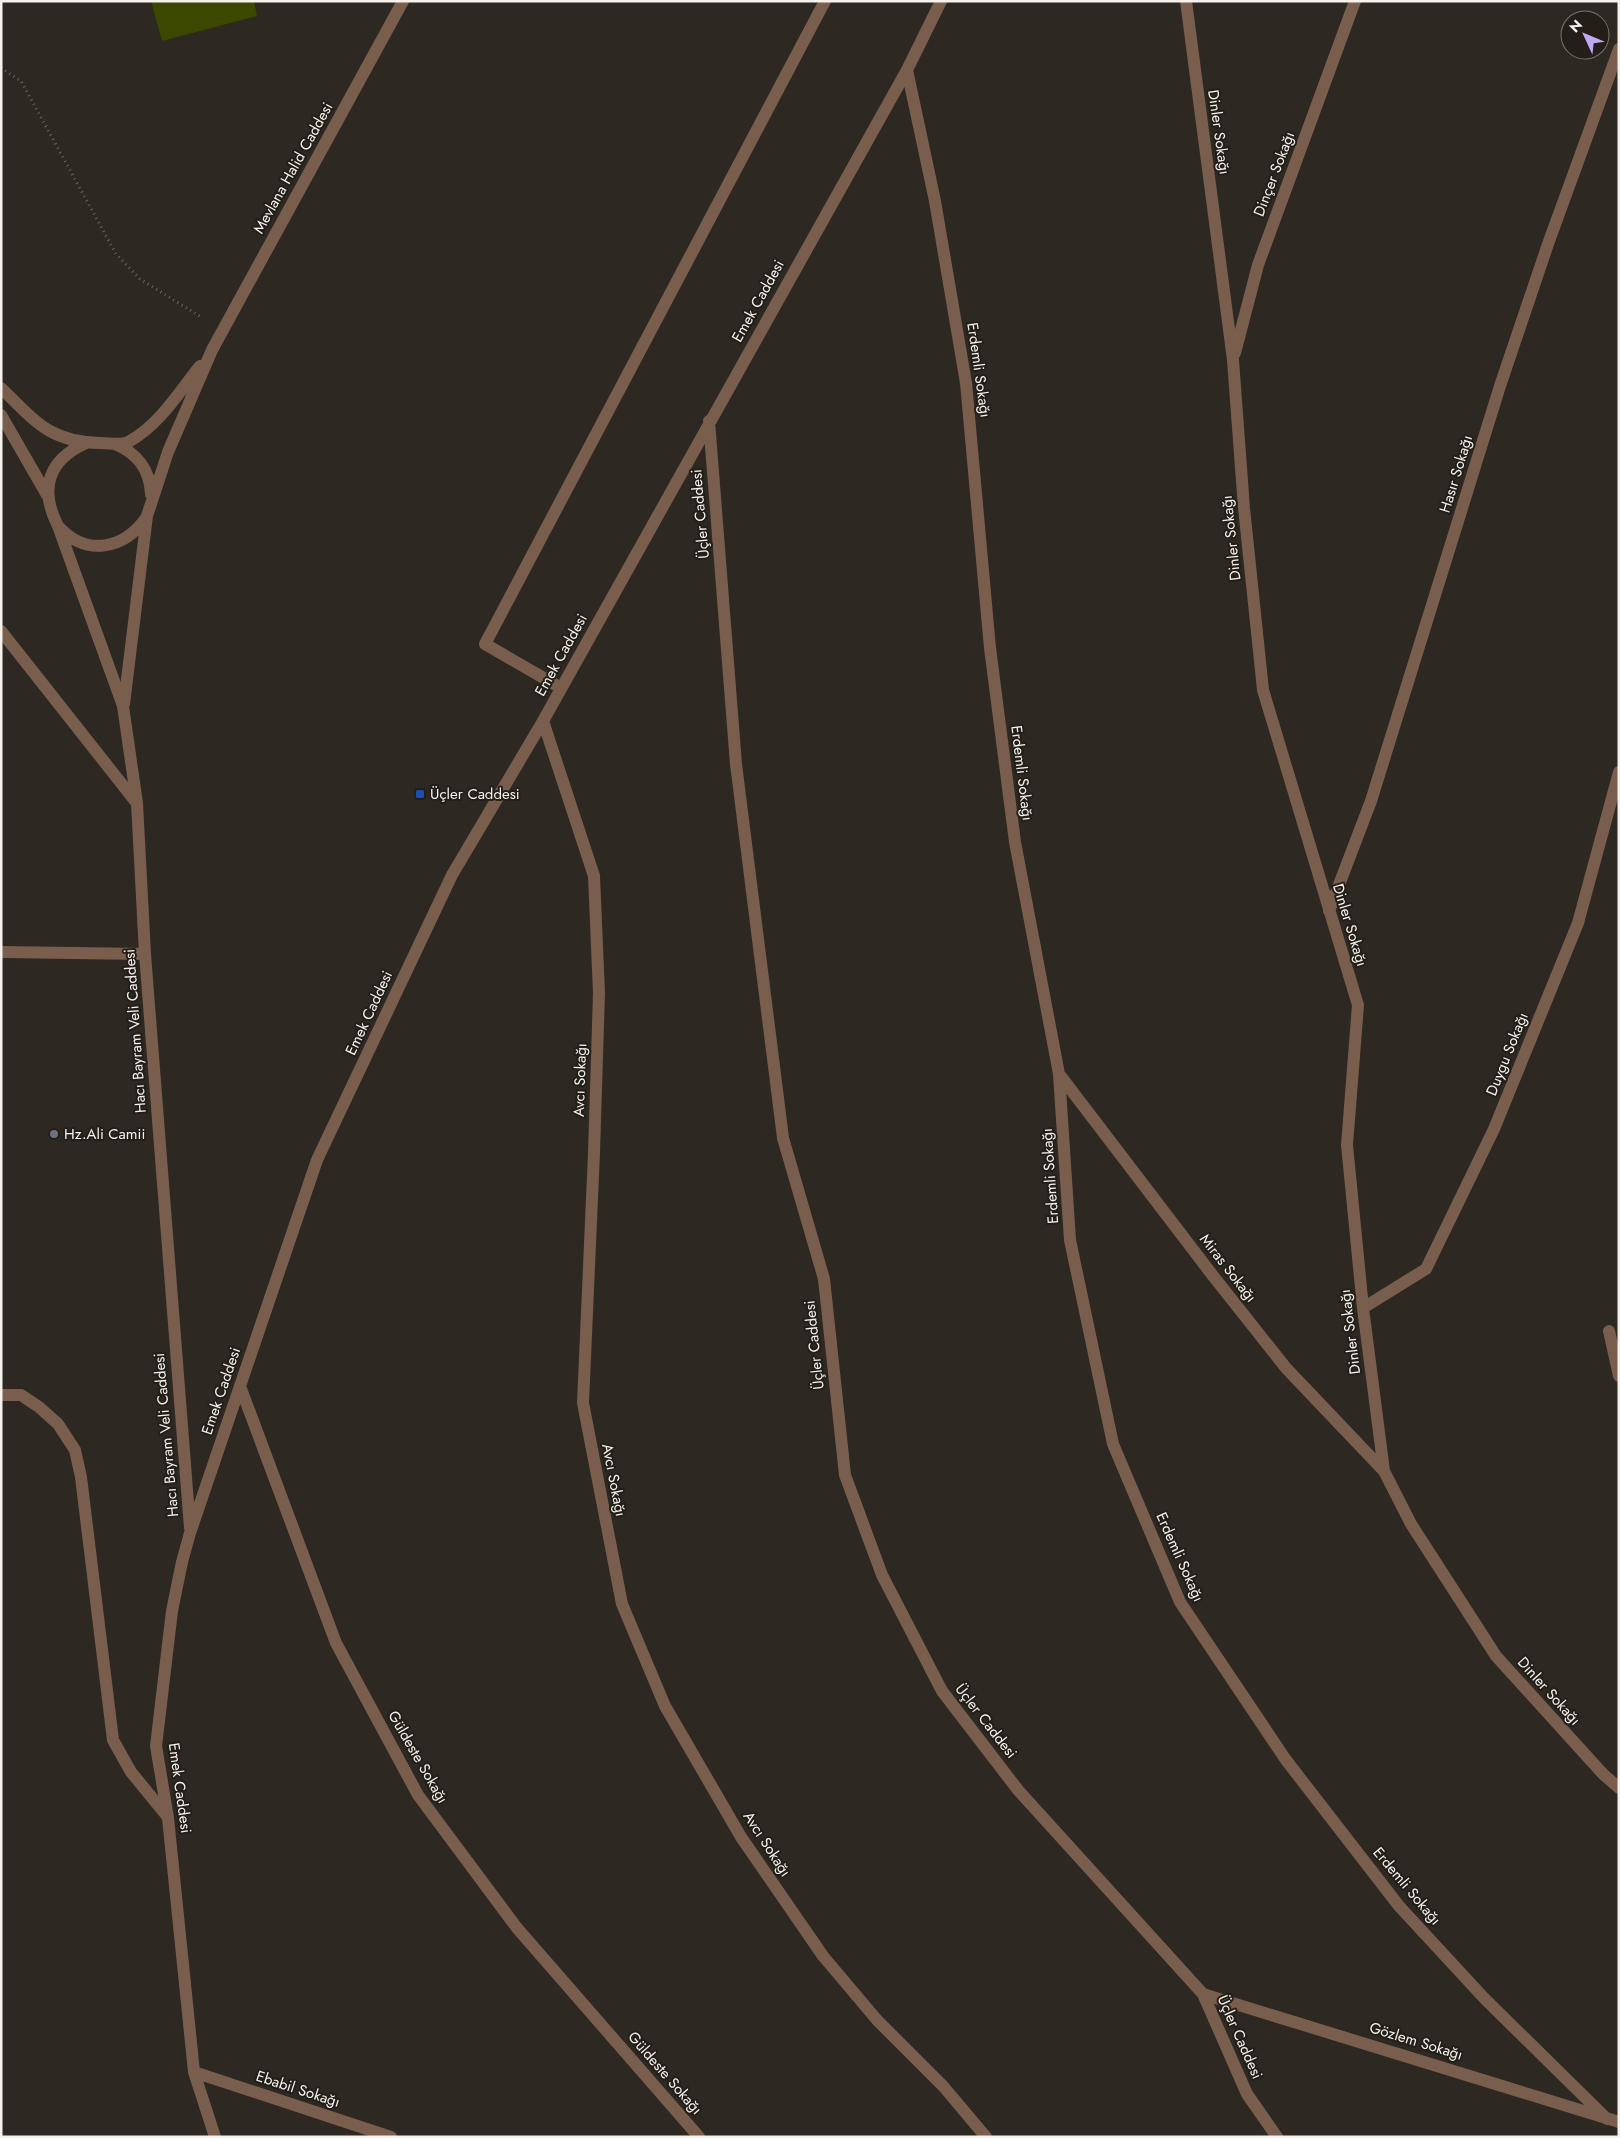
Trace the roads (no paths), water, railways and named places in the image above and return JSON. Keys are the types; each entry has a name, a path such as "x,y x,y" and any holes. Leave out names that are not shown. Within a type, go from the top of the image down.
{"street":[{"name":"Mevlana Halid Caddesi","path":"147,516 168,452 212,350 403,1"},
{"path":"561,688 486,644 825,1"},
{"name":"Emek Caddesi","path":"214,2137 194,2072 168,1818 156,1746 172,1611 182,1562 240,1386 317,1160 452,874 543,721 709,421 907,70 941,1"},
{"name":"Dinler Sokağı","path":"1186,1 1233,360 1244,508 1263,690 1358,1005 1347,1145 1363,1308 1384,1471 1411,1524 1496,1656 1603,1774 1619,1788"},
{"name":"Dinçer Sokağı","path":"1233,360 1258,265 1355,1"},
{"name":"Hasır Sokağı","path":"1329,910 1371,801 1500,386 1548,244 1619,49"},
{"name":"Erdemli Sokağı","path":"907,70 935,201 966,383 990,648 1014,842 1059,1074 1070,1240 1113,1444 1180,1602 1286,1760 1399,1906 1484,1998 1613,2120"},
{"name":"Mevlana Halid Caddesi","path":"1,388 51,432 71,441 114,444 129,443 164,412 212,350"},
{"path":"1,415 47,495 50,511 58,526 123,706"},
{"name":"Üçler Caddesi","path":"709,421 736,764 783,1138 824,1279 845,1475 882,1574 942,1691 1018,1790 1204,1994 1247,2094 1278,2137"},
{"path":"47,495 50,479 57,464 70,451 86,443"},
{"path":"114,444 125,448 135,455 145,468 151,483 152,499"},
{"path":"58,526 76,541 92,546 109,545 125,540 138,529 147,516"},
{"path":"123,706 147,516"},
{"path":"1,631 137,803"},
{"name":"Hacı Bayram Veli Caddesi","path":"123,706 137,803 144,954 190,1533"},
{"name":"Avcı Sokağı","path":"543,721 594,876 599,993 594,1153 582,1403 622,1604 665,1706 741,1837 823,1956 877,2020 943,2086 986,2137"},
{"name":"Duygu Sokağı","path":"1363,1308 1426,1269 1494,1130 1578,923 1619,772"},
{"path":"1,952 144,954"},
{"name":"Miras Sokağı","path":"1059,1074 1286,1368 1384,1471"},
{"path":"1609,1331 1619,1376"},
{"name":"Güldeste Sokağı","path":"240,1386 336,1643 418,1795 517,1928 699,2137"},
{"path":"1,1395 21,1395 39,1407 58,1424 74,1450 81,1478 113,1740 131,1772 168,1818"},
{"name":"Gözlem Sokağı","path":"1204,1994 1613,2120"},
{"name":"Ebabil Sokağı","path":"194,2072 391,2137"}],"place":[{"name":"Üçler Caddesi","path":"420,794"},
{"name":"Hz.Ali Camii","path":"54,1134"}]}
